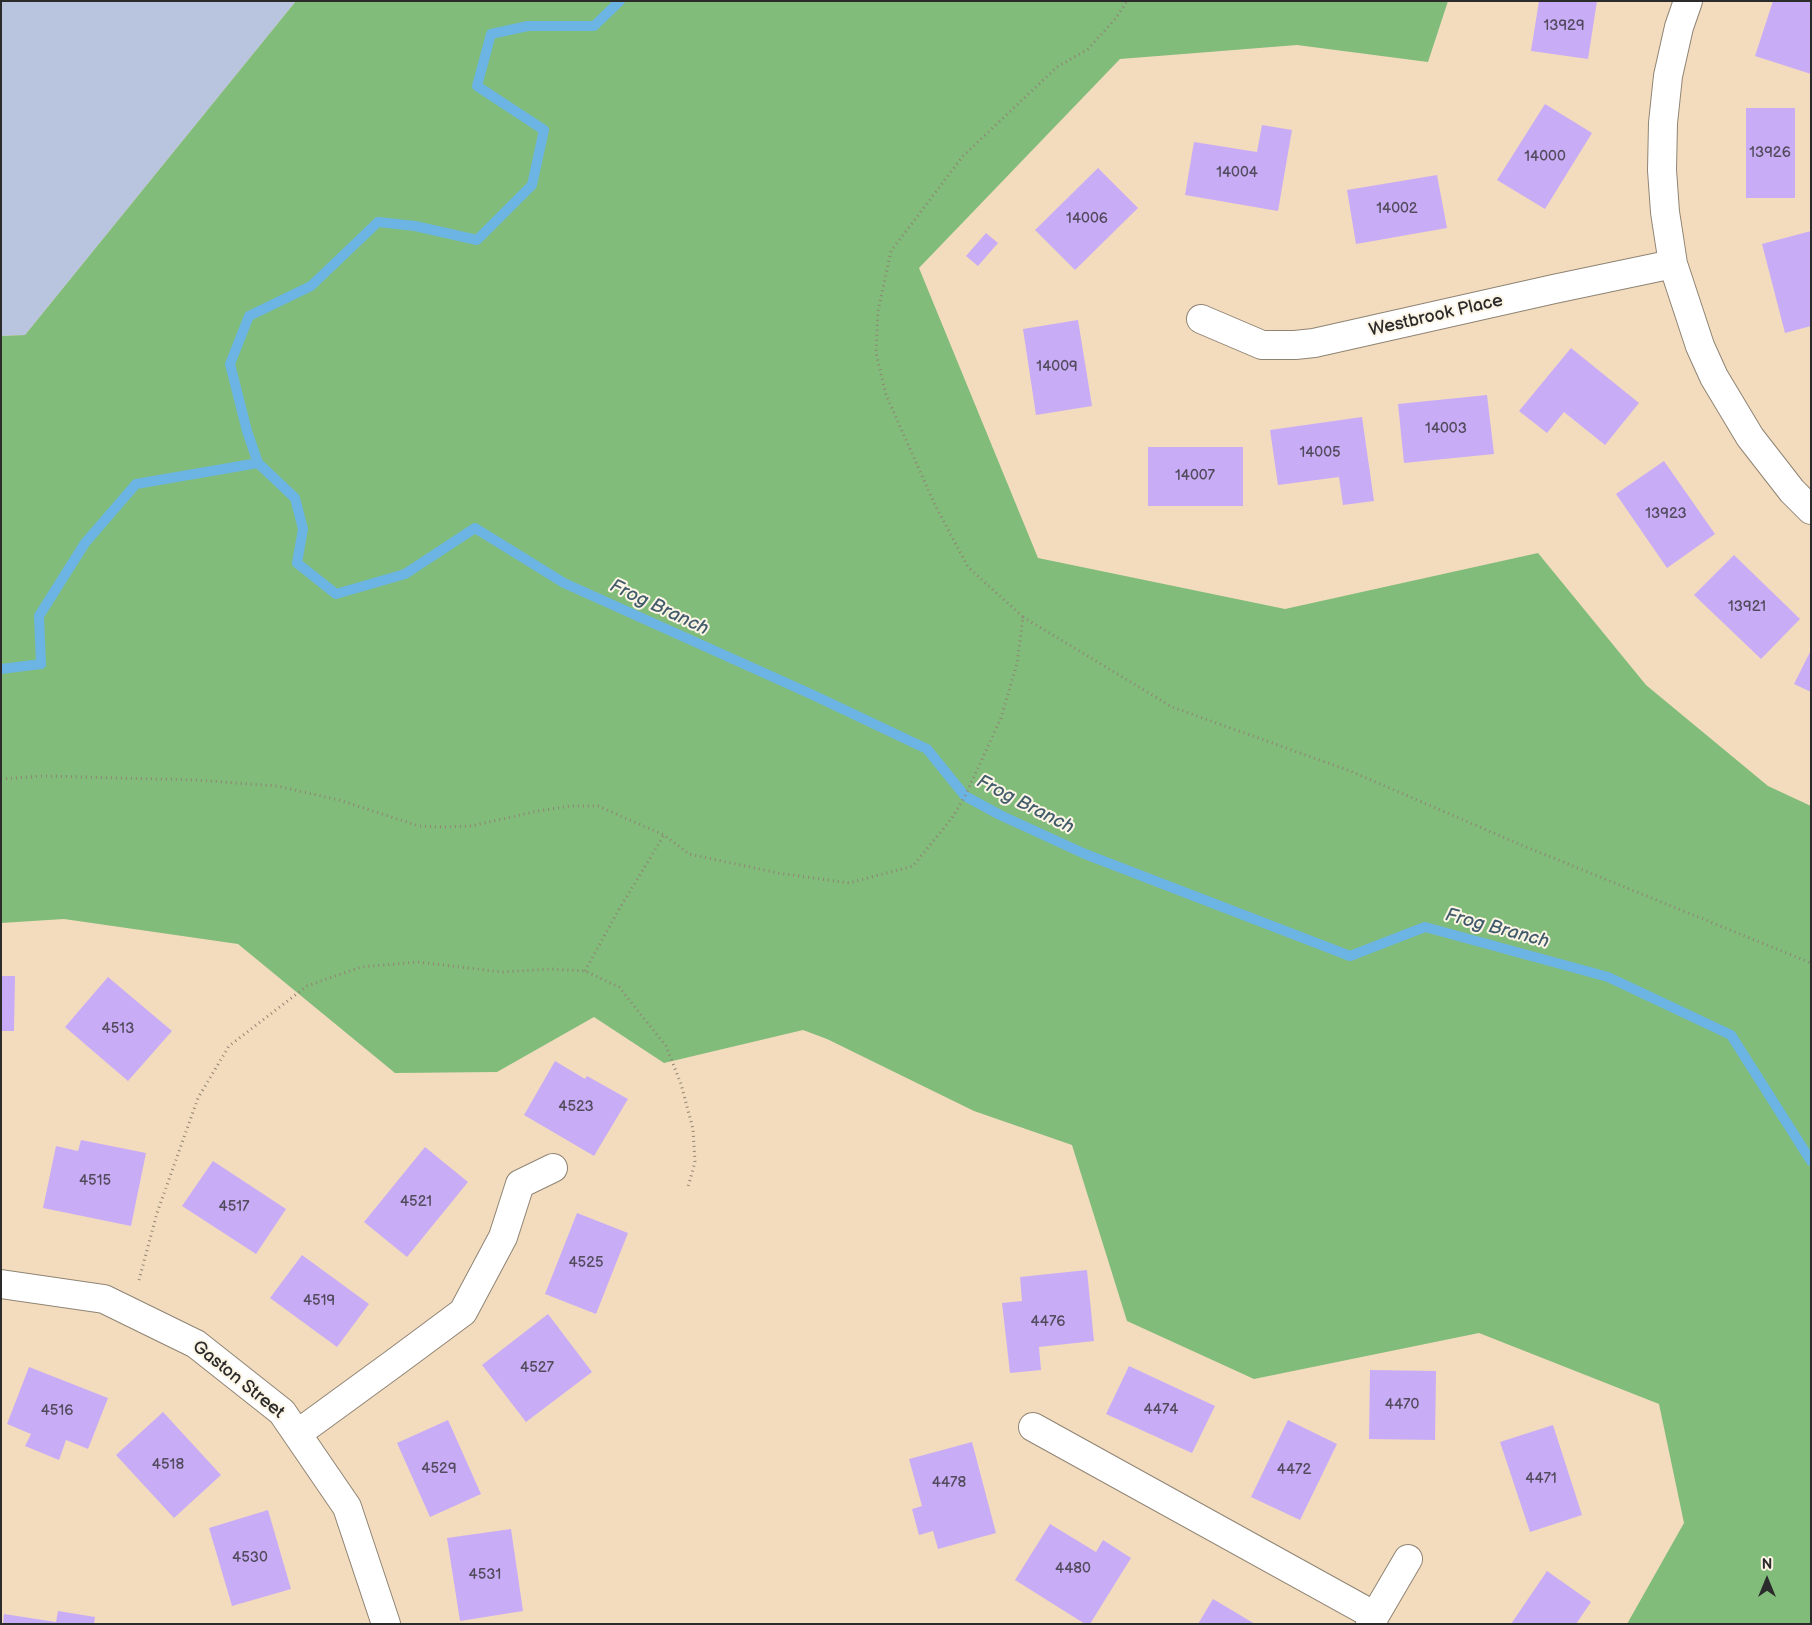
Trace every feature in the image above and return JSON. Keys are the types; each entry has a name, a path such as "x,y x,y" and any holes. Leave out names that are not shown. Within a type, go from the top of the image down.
{"street":[{"path":"1688,1 1679,27 1668,76 1663,123 1662,170 1665,212 1673,264 1700,346 1714,376 1750,437 1792,491 1811,510"},
{"name":"Westbrook Place","path":"1201,319 1262,345 1314,343 1673,264"},
{"path":"298,1434 462,1312 503,1237 520,1184 553,1168"},
{"name":"Gaston Street","path":"1,1284 104,1299 196,1344 282,1412 347,1507 386,1624"},
{"path":"1033,1427 1372,1620 1408,1559"}],"path":[{"path":"1127,1 1116,18 1088,49 1057,67 963,156 891,251 878,312 876,353 886,395 935,505 968,567 1023,617 1172,707 1350,771 1518,844 1811,963"},
{"path":"1,780 44,776 196,780 277,786 339,800 419,826 471,826 538,810 570,806 598,806 664,835 689,854 778,873 849,883 913,866 952,818 965,796 1001,718 1017,663 1023,617"},
{"path":"585,971 664,835"},
{"path":"139,1280 157,1212 198,1098 229,1046 307,986 361,967 418,962 502,972 551,969 585,971 619,987 666,1046 681,1084 693,1129 695,1162 688,1187"}],"shaded area":[{"path":"1,1 296,1 25,335 1,336"}],"green space":[{"path":"296,1 1448,1 1428,62 1297,45 1120,59 919,268 1038,558 1285,609 1538,553 1646,685 1768,786 1811,806 1811,1624 1627,1624 1684,1523 1659,1404 1479,1333 1254,1379 1127,1321 1072,1145 974,1111 827,1039 803,1030 664,1063 594,1017 497,1072 395,1073 238,944 64,919 1,923 1,336 25,335"}],"building":[{"path":"1539,1 1597,1 1588,59 1531,51"},
{"path":"1773,1 1811,1 1811,74 1755,56"},
{"path":"1545,104 1592,133 1545,209 1497,180"},
{"path":"1746,108 1795,108 1795,198 1746,198"},
{"path":"1262,125 1292,130 1278,211 1185,195 1194,142 1257,152"},
{"path":"1098,168 1138,208 1075,270 1035,230"},
{"path":"1437,175 1447,228 1356,244 1347,190"},
{"path":"1811,231 1811,326 1785,333 1762,244"},
{"path":"986,233 998,243 978,266 966,256"},
{"path":"1078,320 1092,406 1036,415 1023,329"},
{"path":"1571,348 1639,403 1605,445 1564,412 1547,433 1519,411"},
{"path":"1487,395 1494,454 1404,463 1398,404"},
{"path":"1362,417 1374,501 1343,505 1339,477 1278,485 1270,430"},
{"path":"1148,447 1243,447 1243,506 1148,506"},
{"path":"1664,461 1715,534 1667,568 1616,494"},
{"path":"1734,555 1800,619 1761,659 1694,595"},
{"path":"1811,650 1811,692 1794,684"},
{"path":"1,976 15,976 14,1031 1,1031"},
{"path":"108,977 172,1031 128,1081 65,1027"},
{"path":"555,1061 585,1079 587,1076 628,1099 594,1156 524,1115"},
{"path":"81,1140 146,1153 131,1226 43,1208 56,1146 78,1151"},
{"path":"425,1147 468,1182 407,1257 364,1222"},
{"path":"213,1161 286,1209 256,1254 182,1206"},
{"path":"577,1213 628,1233 596,1314 545,1294"},
{"path":"302,1255 369,1304 337,1347 270,1298"},
{"path":"1087,1270 1094,1341 1039,1347 1041,1370 1010,1373 1002,1303 1022,1301 1020,1277"},
{"path":"548,1314 592,1372 526,1422 482,1365"},
{"path":"1129,1366 1215,1406 1192,1453 1106,1414"},
{"path":"29,1367 108,1398 88,1449 66,1440 59,1460 25,1446 31,1434 7,1424"},
{"path":"1370,1370 1436,1371 1435,1440 1369,1439"},
{"path":"163,1412 221,1475 174,1518 116,1455"},
{"path":"448,1420 481,1494 430,1517 397,1443"},
{"path":"1288,1420 1337,1444 1300,1520 1251,1497"},
{"path":"1553,1425 1582,1515 1530,1532 1500,1442"},
{"path":"972,1442 996,1533 938,1549 933,1531 919,1535 912,1509 922,1506 909,1459"},
{"path":"268,1510 291,1589 232,1606 209,1528"},
{"path":"1050,1524 1096,1552 1103,1540 1131,1558 1090,1624 1085,1624 1015,1580"},
{"path":"511,1529 523,1611 460,1621 447,1538"},
{"path":"1547,1571 1591,1602 1576,1624 1511,1624"},
{"path":"1213,1599 1255,1624 1198,1624"},
{"path":"58,1611 95,1617 94,1624 3,1624 4,1614 56,1622"}],"waterway":[{"path":"1,669 41,664 39,616 85,543 136,484 258,463 247,431 230,364 249,316 311,286 378,222 415,226 477,240 532,185 544,130 477,86 491,34 528,26 594,26 620,1"},
{"name":"Frog Branch","path":"258,463 295,498 303,529 297,563 336,594 405,574 475,528 564,583 813,695 927,749 965,796 1000,815 1085,854 1350,956 1425,927 1608,977 1731,1035 1811,1161"}]}
